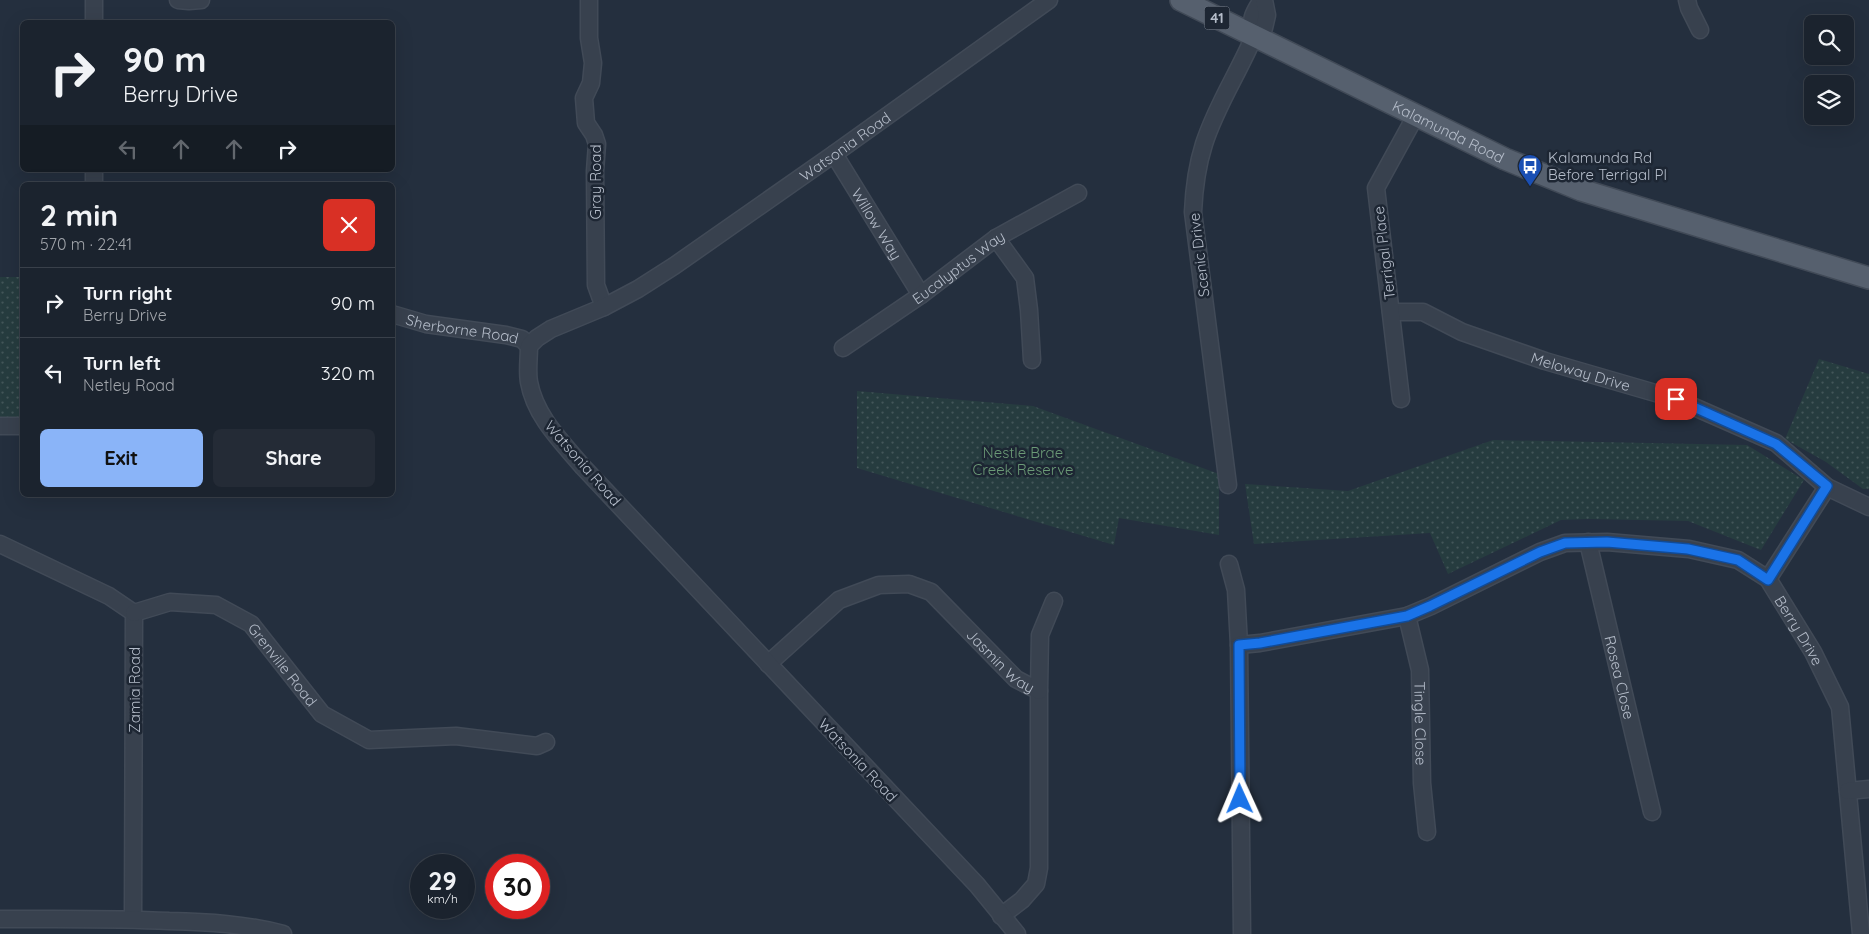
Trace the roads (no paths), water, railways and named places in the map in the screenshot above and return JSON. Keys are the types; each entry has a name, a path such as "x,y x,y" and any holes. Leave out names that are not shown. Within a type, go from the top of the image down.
{"main road":[{"name":"Kalamunda Road","path":"1181,0 1505,160 1581,190 1869,278"}],"street":[{"path":"94,0 94,20"},
{"path":"178,0 201,0"},
{"name":"Gray Road","path":"589,0 589,38 594,63 591,83 584,98 586,123 594,135 597,144 595,153 596,285 604,307"},
{"name":"Watsonia Road","path":"1017,934 977,885 583,467 556,436 540,414 529,381 530,346 536,338 551,329 604,307 638,289 674,266 1049,0"},
{"path":"1254,36 1250,24 1257,7 1263,0"},
{"path":"1687,0 1700,30"},
{"name":"Scenic Drive","path":"1228,485 1193,212 1195,182 1204,144 1254,36"},
{"name":"Terrigal Place","path":"1401,399 1376,188 1416,116"},
{"name":"Willow Way","path":"834,154 921,295"},
{"name":"Eucalyptus Way","path":"843,348 921,295 996,238 1078,193"},
{"path":"996,238 1025,278 1030,310 1032,360"},
{"name":"Meloway Drive","path":"1391,312 1423,312 1462,332 1545,361 1676,399 1776,444 1827,486 1869,507"},
{"name":"Sherborne Road","path":"395,315 426,324 506,335 522,339 530,346"},
{"path":"0,426 20,426"},
{"path":"1768,580 1827,486"},
{"name":"Rosea Close","path":"1588,542 1652,812"},
{"name":"Berry Drive","path":"1239,645 1269,642 1407,616 1540,552 1565,543 1607,542 1688,549 1738,560 1768,580 1813,652 1840,707 1860,934"},
{"path":"0,544 110,596 134,613"},
{"path":"1229,564 1236,590 1239,645 1242,934"},
{"name":"Jasmin Way","path":"768,664 839,600 879,585 909,584 931,592 1016,679 1039,691 1039,868 1036,884 1022,900 1001,916"},
{"path":"1039,691 1040,635 1054,601"},
{"name":"Grenville Road","path":"134,613 170,602 216,605 251,624 322,714 369,740 456,736 537,746 546,742"},
{"name":"Zamia Road","path":"133,919 134,613"},
{"name":"Tingle Close","path":"1407,616 1420,670 1422,783 1428,832"},
{"path":"1848,791 1869,789"},
{"path":"0,919 133,919 219,928 249,926 283,934"}],"place":[{"name":"Kalamunda Rd Before Terrigal Pl","path":"1530,187"}],"park label":[{"name":"Nestle Brae Creek Reserve","path":"1023,460"}]}
